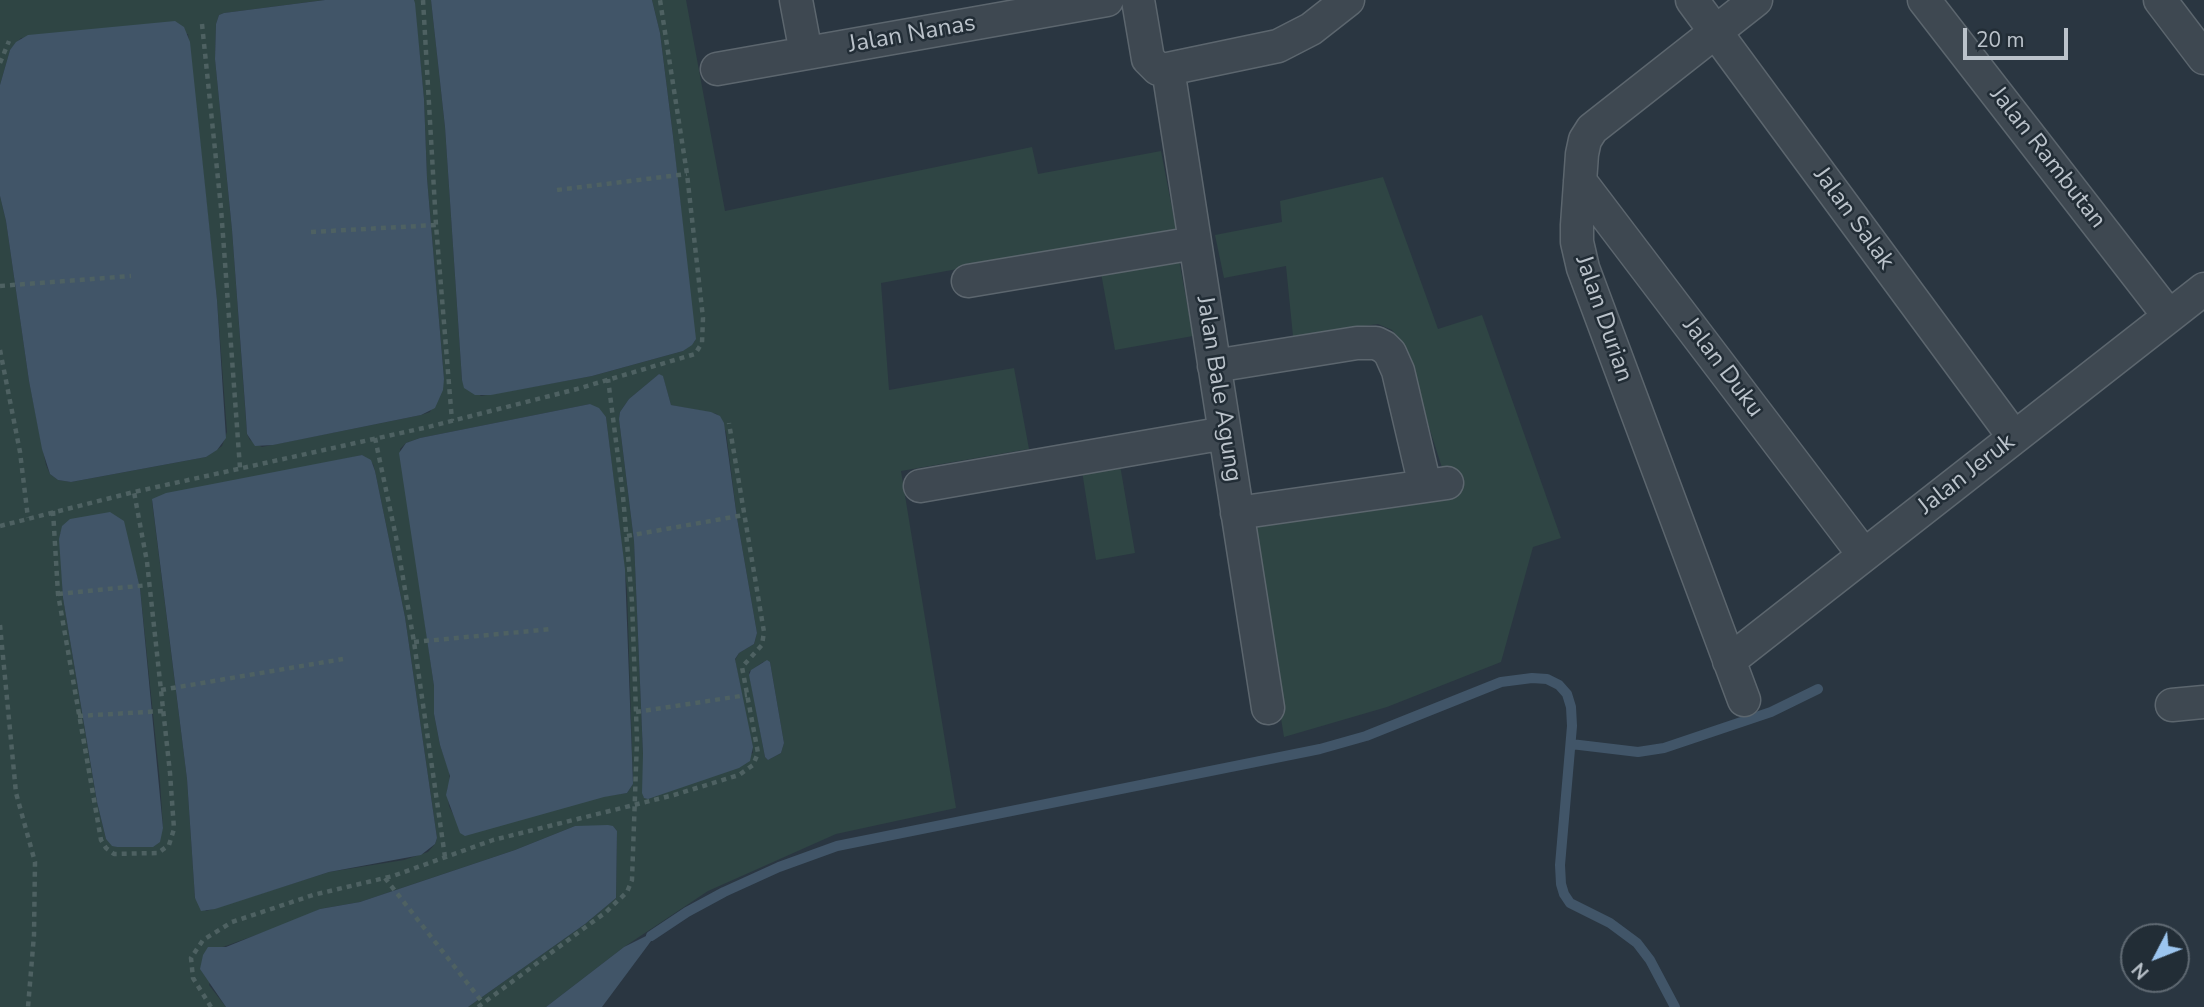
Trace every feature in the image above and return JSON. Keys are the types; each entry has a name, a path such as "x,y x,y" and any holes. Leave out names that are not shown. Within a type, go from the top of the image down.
{"street":[{"path":"796,0 806,53"},
{"name":"Jalan Nanas","path":"717,69 1107,0"},
{"path":"1138,0 1148,59 1158,68 1168,69 1278,46 1311,29 1337,4"},
{"name":"Jalan Salak","path":"1692,0 2014,437"},
{"name":"Jalan Durian","path":"1744,700 1583,268 1577,242 1582,154 1585,140 1592,129 1756,0"},
{"name":"Jalan Rambutan","path":"1924,0 2169,316"},
{"path":"2160,0 2204,58"},
{"name":"Jalan Bale Agung","path":"1168,69 1268,708"},
{"name":"Jalan Duku","path":"1580,181 1864,555"},
{"path":"968,281 1195,243"},
{"name":"Jalan Jeruk","path":"1729,661 2204,289"},
{"path":"1214,366 1357,343 1376,343 1384,347 1390,353 1398,371 1436,484 1237,513"},
{"path":"920,486 1225,433"},
{"path":"2172,705 2204,702"}],"path":[{"path":"423,0 436,225 452,421"},
{"path":"0,526 134,492 452,421 686,358 700,350 703,318 687,174 660,0"},
{"path":"202,24 221,208 240,468"},
{"path":"0,63 9,41"},
{"path":"557,190 687,174"},
{"path":"311,232 436,225"},
{"path":"0,286 131,276"},
{"path":"0,350 20,452 29,518"},
{"path":"385,878 480,1005 606,912 626,892 633,875 638,740 627,536 608,379"},
{"path":"211,1007 197,986 191,968 194,950 203,940 232,922 313,895 385,878 493,840 674,796 739,775 753,765 758,753 743,666 765,638 729,423"},
{"path":"376,438 414,642 445,857"},
{"path":"53,511 58,594 98,828 103,845 114,854 153,853 167,848 174,829 149,585 134,492"},
{"path":"627,536 744,515"},
{"path":"58,594 149,585"},
{"path":"0,625 16,793 35,862 34,935 28,1007"},
{"path":"414,642 552,629"},
{"path":"161,690 343,659"},
{"path":"636,712 747,695"},
{"path":"78,716 163,711"}],"green space":[{"path":"0,0 325,0 224,13 219,15 216,24 215,59 232,230 247,434 250,440 262,447 430,412 444,379 427,178 424,99 414,0 431,0 445,127 462,380 481,396 592,376 683,351 695,341 673,136 660,33 652,0 686,0 725,211 1032,147 1038,174 1161,151 1176,229 881,283 889,390 1014,368 1029,449 901,471 956,808 836,834 708,891 624,947 546,1007 468,1007 585,924 616,898 617,831 613,826 575,826 515,850 360,902 320,909 298,920 220,948 209,985 226,1007 0,1007 0,196 29,381 50,474 58,480 71,482 206,457 222,446 227,432 217,300 188,34 21,38 10,50 0,85","holes":["659,374 663,377 671,405 717,414 726,432 737,518 757,633 754,644 739,653 735,660 753,753 643,797 634,541 619,419 620,412 629,399","590,404 606,417 627,590 633,784 627,793 455,818 449,806 449,771 434,714 434,686 400,449 406,443","362,455 373,464 405,617 437,838 428,852 404,860 329,872 206,911 195,898 187,779 152,501","60,533 133,562 140,588 163,828 152,847 117,847 106,839 97,802 63,598","763,662 770,662 784,743 781,753 768,760 765,757 749,672"]},
{"path":"1383,177 1438,329 1482,315 1561,538 1533,547 1501,662 1387,707 1284,737 1250,527 1451,496 1402,342 1392,330 1378,324 1293,336 1286,266 1224,278 1215,235 1282,222 1280,201"},
{"path":"1179,260 1193,336 1115,350 1101,273"},
{"path":"1120,465 1135,553 1096,560 1082,471"}],"water":[{"path":"325,0 414,0 415,3 443,390 435,408 421,415 273,445 255,446 247,434 232,230 215,59 216,24 219,15 224,13"},
{"path":"431,0 652,0 660,33 673,136 696,339 692,345 683,351 592,376 491,395 475,395 464,388 445,127"},
{"path":"175,21 184,27 190,42 217,300 226,438 217,450 206,457 71,482 58,480 50,474 42,449 0,196 0,85 10,50 16,42 28,35"},
{"path":"659,374 663,376 671,405 711,412 720,416 724,423 757,633 754,644 739,653 735,659 753,747 750,761 739,768 648,799 644,798 642,793 643,754 634,541 619,419 620,412 629,399"},
{"path":"590,404 599,408 606,417 625,569 633,784 627,793 465,836 460,833 446,795 450,776 434,714 434,686 399,453 406,443 420,438"},
{"path":"362,455 371,460 375,471 405,617 437,838 435,844 421,855 329,872 215,909 201,911 195,898 187,779 152,499 166,493"},
{"path":"110,512 124,521 140,588 163,828 160,842 153,847 117,847 112,846 106,839 97,802 63,598 59,539 62,526 70,519"},
{"path":"767,660 770,662 784,743 781,753 768,760 765,757 749,675 751,670"},
{"path":"608,825 617,831 616,898 585,924 468,1007 226,1007 200,969 208,947 226,947 320,909 360,902 515,850 575,826"},
{"path":"660,929 602,1007 546,1007 624,947"}],"waterway":[{"path":"651,936 724,892 779,867 837,846 1320,749 1366,736 1501,682 1547,679 1559,685 1567,694 1571,707 1572,726 1560,865 1564,894 1570,903 1610,923 1637,943 1650,960 1675,1007"},
{"path":"1571,744 1638,752 1664,748 1771,712 1818,689"}]}
